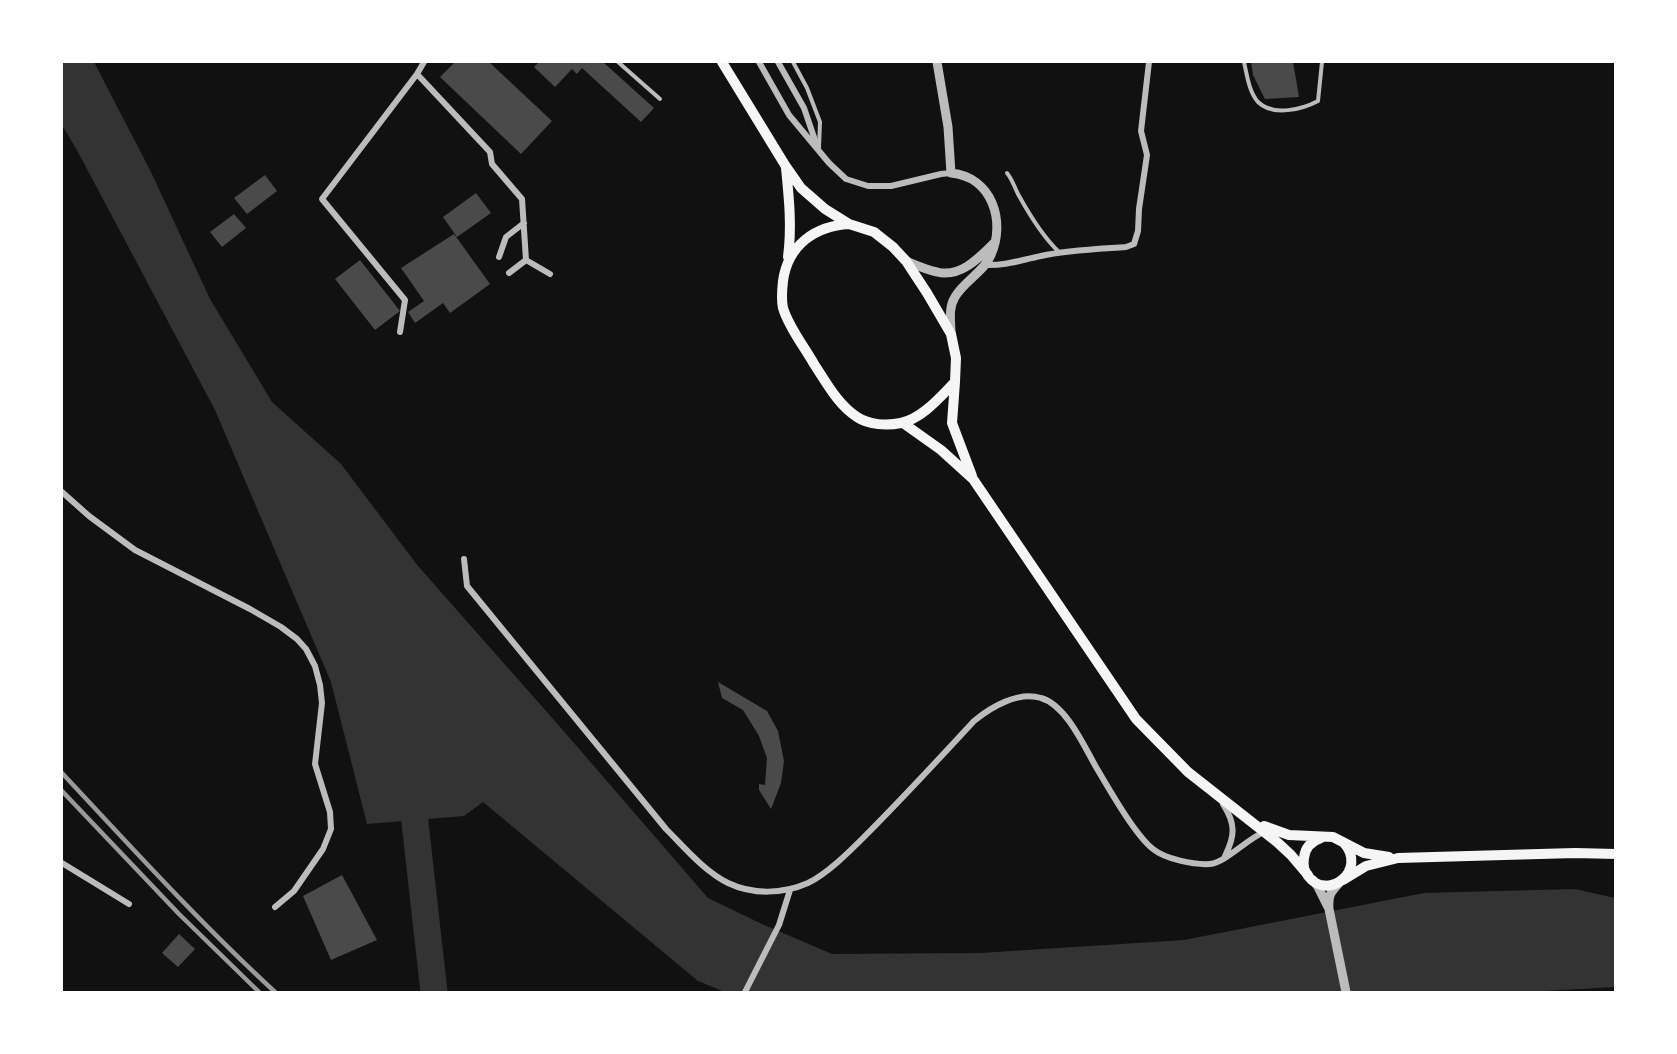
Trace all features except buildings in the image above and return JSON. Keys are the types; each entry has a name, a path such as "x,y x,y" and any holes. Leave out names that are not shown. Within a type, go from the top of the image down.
{"main road":[{"path":"722,62 801,188 825,209 849,224 874,232 893,247 906,261 927,293 951,334 956,358 952,423 973,479 1136,719 1188,772 1291,855 1310,878 1325,885 1332,885 1366,866 1398,858"},
{"path":"785,165 791,236 781,293 783,307 788,322 827,384 846,409 858,418 880,425 903,423 930,407 955,382"},
{"path":"788,260 804,239 833,225 849,224"},
{"path":"903,423 941,450 973,479"},
{"path":"1251,821 1290,835 1333,837 1364,853 1375,856 1398,858 1616,854"},
{"path":"1310,878 1303,863 1306,850 1315,840 1322,837"},
{"path":"1342,881 1350,870 1352,858 1344,843"}],"street":[{"path":"400,332 405,300 322,199 424,62"},
{"path":"759,62 789,115 819,152 846,179 868,186 898,185 941,174 961,174 972,179 991,200 997,222 991,256 953,300 950,312 951,334"},
{"path":"778,62 804,108 819,152"},
{"path":"937,62 948,127 951,173"},
{"path":"985,265 999,266 1059,253 1126,247 1134,244 1138,231 1147,155 1141,130 1149,62"},
{"path":"417,74 490,152 492,164 522,199 526,260"},
{"path":"499,257 506,237 524,223"},
{"path":"906,261 938,273 948,274 968,266 994,243"},
{"path":"509,273 526,260"},
{"path":"526,260 550,274"},
{"path":"62,492 89,516 135,550 281,627 306,649 315,666 322,703 315,764 330,812 331,829 322,849 294,891 275,907"},
{"path":"464,560 467,586 666,829 687,851 716,875 736,886 758,891 790,890 810,882 851,850 974,720 987,710 1027,697 1040,697 1052,702 1061,712 1142,838 1164,856 1195,864 1212,864 1264,832"},
{"path":"1220,799 1230,814 1233,829 1232,841 1223,859"},
{"path":"62,863 129,904"},
{"path":"1310,878 1324,897 1329,909 1346,993"},
{"path":"1329,909 1329,895 1342,881"},
{"path":"745,993 779,925 790,890"}],"lane":[{"path":"618,62 660,99"},
{"path":"792,62 807,88 820,122 819,152"},
{"path":"1244,62 1251,89 1258,102 1266,108 1286,111 1318,101 1322,62"},
{"path":"1007,173 1041,232 1059,253"}],"shaded area":[{"path":"62,62 94,62 151,172 210,299 272,402 341,464 418,566 708,898 832,954 980,953 1184,940 1424,893 1575,889 1615,898 1615,987 1527,992 725,992 698,981 483,802 464,816 367,824 331,682 215,410 62,125"}],"waterway":[{"path":"415,785 415,823 434,992"}],"railway":[{"path":"62,773 193,912 275,992"},
{"path":"62,791 179,914 259,992"}]}
